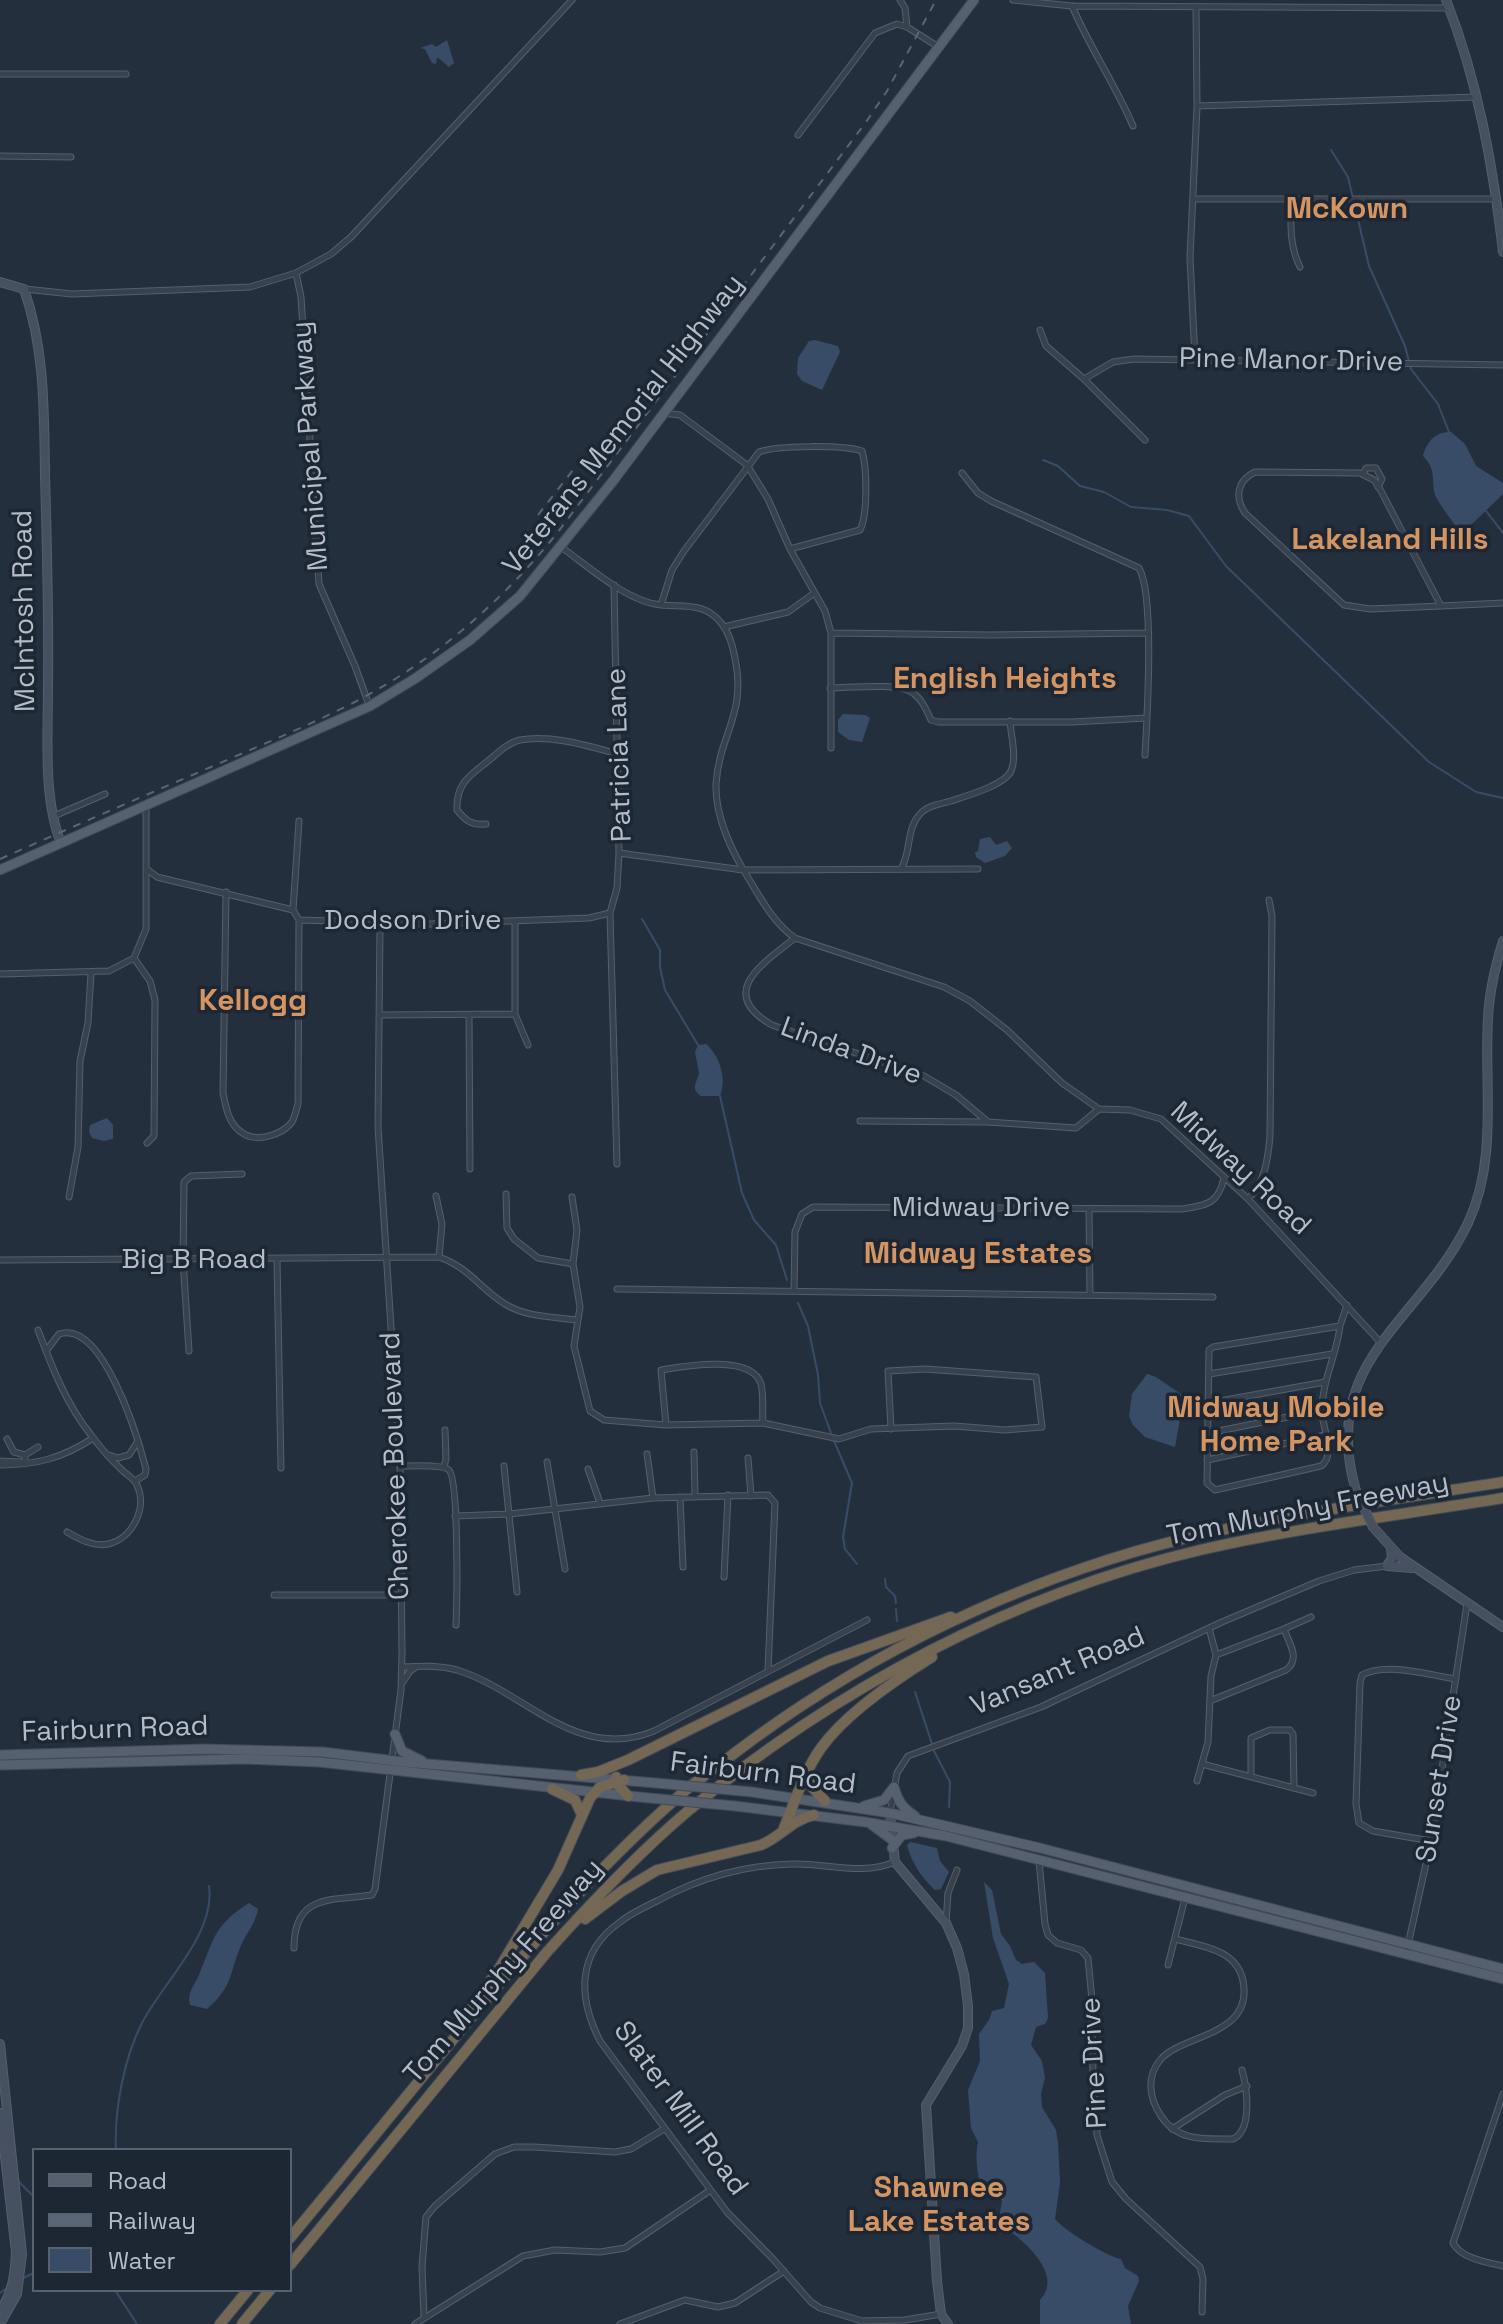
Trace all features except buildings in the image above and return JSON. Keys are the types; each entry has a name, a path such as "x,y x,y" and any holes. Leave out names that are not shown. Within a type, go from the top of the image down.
{"highway":[{"name":"Tom Murphy Freeway","path":"292,2236 546,1927 582,1889 681,1793 815,1698 917,1638 988,1605 1083,1568 1203,1533 1503,1482"},
{"name":"Tom Murphy Freeway","path":"292,2263 547,1952 658,1838 766,1751 864,1687 988,1624 1084,1586 1197,1551 1283,1533 1503,1498"},
{"path":"581,1775 628,1760 828,1661 988,1605"},
{"path":"783,1829 796,1797 826,1742 907,1673 988,1624"},
{"path":"628,1760 618,1770 618,1780 634,1797"},
{"path":"807,1775 811,1786 825,1801"},
{"path":"433,2064 500,1967 542,1897 565,1857 594,1793 600,1787 618,1780"},
{"path":"552,1789 575,1800 583,1815"},
{"path":"547,1952 599,1906 648,1875 673,1865 761,1845 775,1838 796,1820 814,1815"},
{"path":"220,2324 246,2292"},
{"path":"242,2324 268,2292"}],"main road":[{"name":"Veterans Memorial Highway","path":"0,870 370,706 470,640 520,596 561,547 974,0"},
{"path":"395,1734 402,1751 429,1764"},
{"name":"Fairburn Road","path":"0,1755 218,1749 323,1752 552,1789 865,1822 992,1846 1185,1897 1503,1969"},
{"name":"Fairburn Road","path":"0,1765 245,1759 429,1764 581,1775 825,1801 922,1820 1188,1886 1503,1979"},
{"path":"859,1807 884,1800 894,1787 903,1808 922,1820"},
{"path":"865,1822 883,1831 892,1844 907,1833 928,1833"},
{"path":"1139,1885 1154,1884 1181,1892 1188,1886"}],"street":[{"path":"0,282 24,289 72,294 250,287 296,273 331,254 351,237 572,0"},
{"path":"900,0 905,8 907,27"},
{"path":"1013,0 1072,6 1176,3 1196,7 1248,3 1448,4 1478,97 1490,153 1503,250"},
{"path":"1072,6 1118,91 1133,126"},
{"path":"1195,359 1190,258 1197,106 1196,7"},
{"path":"798,135 875,33 897,24 938,47"},
{"path":"0,74 126,74"},
{"path":"1197,106 1478,97"},
{"path":"0,156 71,157"},
{"path":"1193,199 1495,199"},
{"path":"1291,200 1293,254 1300,267"},
{"name":"Municipal Parkway","path":"296,273 301,297 319,584 370,706"},
{"name":"McIntosh Road","path":"24,289 39,345 43,384 49,588 48,738 53,817 61,843"},
{"path":"1040,330 1046,346 1145,440"},
{"name":"Pine Manor Drive","path":"1084,379 1113,362 1195,359 1503,365"},
{"path":"662,413 680,415 747,465 768,499 813,594 825,611 831,633 831,748"},
{"path":"661,605 672,570 684,551 759,452 770,448 862,451 865,459 864,523 860,530 790,549"},
{"path":"1363,474 1366,468 1376,468 1382,479 1378,487"},
{"path":"1441,606 1374,480 1363,474 1255,472 1241,483 1240,505 1245,513 1344,605 1370,609 1441,606 1503,603"},
{"path":"962,473 978,493 991,501 1139,568 1144,576 1147,633 1145,755"},
{"path":"561,547 627,594 661,605 694,605 706,609 724,627 739,678 738,703 720,764 716,797 728,839 743,870 771,913 795,938 944,987 970,1001 1007,1030 1062,1083 1099,1109 1076,1128 988,1122 860,1121"},
{"name":"Patricia Lane","path":"614,585 619,853 743,870 978,869"},
{"path":"724,627 788,612 813,594"},
{"path":"831,633 1147,633"},
{"path":"830,688 899,688 911,691 931,720 938,722 1072,722 1147,718"},
{"path":"901,869 909,833 915,819 926,808 966,796 1005,779 1013,760 1010,721"},
{"path":"486,824 477,826 462,817 457,810 458,788 468,776 510,744 528,740 576,743 618,754"},
{"path":"53,817 105,794"},
{"path":"0,974 109,971 134,958 146,929 146,806"},
{"path":"293,910 299,821"},
{"path":"617,1164 610,913 617,888 619,853"},
{"name":"Dodson Drive","path":"148,870 157,877 293,910 299,920 380,925 515,922 589,918 610,913"},
{"path":"226,892 223,1093 229,1117 237,1129 254,1138 266,1137 289,1125 298,1104 299,920"},
{"path":"1248,1199 1265,1171 1270,1136 1272,916 1269,900"},
{"path":"515,922 515,1014 528,1045"},
{"name":"Cherokee Boulevard","path":"294,1948 297,1922 319,1902 331,1897 372,1895 401,1684 400,1466 378,1127 380,925"},
{"name":"Linda Drive","path":"795,938 748,982 744,994 747,1005 755,1015 772,1025 924,1076 956,1095 988,1122"},
{"path":"1503,941 1489,1002 1487,1141 1481,1184 1468,1223 1457,1241 1380,1342 1361,1376 1349,1415 1348,1453 1356,1491 1381,1538 1416,1569 1503,1627"},
{"path":"134,958 150,981 155,1000 154,1136 147,1143"},
{"path":"69,1197 78,1147 80,1061 88,1023 91,973"},
{"path":"380,1015 515,1014"},
{"path":"469,1015 470,1169"},
{"name":"Midway Road","path":"1099,1109 1130,1110 1161,1119 1248,1199 1380,1342"},
{"path":"189,1351 183,1260 184,1182 191,1176 242,1174"},
{"name":"Midway Drive","path":"794,1291 795,1232 802,1214 813,1207 1182,1209 1204,1205 1221,1193 1224,1178"},
{"path":"506,1194 507,1228 514,1239 538,1258 573,1264"},
{"path":"436,1196 442,1224 439,1257 458,1264 504,1304 520,1311 578,1320"},
{"path":"572,1197 577,1230 573,1264 580,1307 574,1346 590,1411 604,1420 666,1425 763,1423 839,1439 871,1429 891,1429 954,1426 1005,1430 1042,1427 1036,1377 925,1369 888,1371 891,1429"},
{"path":"1089,1209 1090,1295"},
{"name":"Big B Road","path":"0,1260 439,1257"},
{"path":"277,1260 281,1468"},
{"path":"617,1289 1213,1297"},
{"path":"1340,1326 1209,1350 1207,1483 1211,1487 1215,1490 1321,1466 1327,1462 1330,1454 1322,1410 1325,1382 1347,1305"},
{"path":"38,1330 64,1394 93,1438 135,1481 141,1498 140,1511 124,1537 107,1544 91,1544 67,1532"},
{"path":"46,1351 54,1338 66,1332 77,1333 86,1340 116,1385 138,1439 146,1469 145,1475 135,1481"},
{"path":"1209,1374 1332,1354"},
{"path":"666,1425 661,1370 696,1365 745,1367 756,1374 761,1385 763,1423"},
{"path":"1209,1403 1325,1382"},
{"path":"1209,1433 1322,1410"},
{"path":"444,1467 445,1430"},
{"path":"1207,1460 1325,1435"},
{"path":"0,1463 25,1463 60,1457 93,1438"},
{"path":"7,1439 14,1452 25,1455 38,1447"},
{"path":"108,1455 118,1458 129,1455 138,1439"},
{"path":"694,1452 695,1496"},
{"path":"647,1454 653,1498"},
{"path":"25,1455 25,1463"},
{"path":"748,1458 751,1496"},
{"path":"547,1462 565,1569"},
{"path":"400,1466 444,1467 453,1478 456,1625"},
{"path":"504,1466 517,1592"},
{"path":"588,1469 600,1503"},
{"path":"724,1577 728,1495"},
{"path":"455,1516 509,1514 653,1498 768,1495 775,1503 768,1671"},
{"path":"680,1497 683,1567"},
{"path":"1391,1549 1392,1558 1387,1566 1416,1569"},
{"name":"Vansant Road","path":"941,2314 933,2242 926,2105 962,2046 968,2017 964,1974 946,1923 895,1862 889,1826 900,1767 908,1756 1041,1707 1209,1628 1319,1581 1354,1570 1387,1566 1400,1557"},
{"path":"274,1595 402,1595"},
{"name":"Sunset Drive","path":"1407,1949 1431,1841 1467,1603"},
{"path":"1216,1655 1311,1617"},
{"path":"402,1667 425,1665 458,1671 570,1730 612,1741 651,1732 867,1620"},
{"path":"1197,1781 1208,1742 1211,1676 1216,1655 1209,1628"},
{"path":"1210,1701 1293,1665 1295,1658 1284,1629"},
{"path":"402,1653 415,1666"},
{"path":"401,1684 410,1671 425,1665"},
{"path":"1431,1841 1373,1831 1359,1823 1356,1804 1360,1683 1362,1675 1371,1671 1397,1671 1456,1679"},
{"path":"1251,1777 1251,1738 1270,1730 1290,1730 1293,1734 1294,1788"},
{"path":"1202,1764 1313,1793"},
{"name":"Pine Drive","path":"1040,1848 1048,1935 1057,1943 1081,1950 1088,1958 1097,2135 1112,2182 1126,2199 1200,2267 1203,2279 1202,2312"},
{"name":"Slater Mill Road","path":"895,1862 866,1868 793,1864 706,1877 622,1920 608,1932 590,1957 584,1989 589,2020 600,2041 709,2191 811,2302 852,2321 880,2322 941,2314"},
{"path":"946,1923 948,1893 957,1870"},
{"path":"1168,1965 1185,1897"},
{"path":"1175,1939 1226,1954 1238,1967 1245,1989 1243,2001 1231,2020 1208,2035 1167,2053 1154,2067 1150,2089 1161,2116 1172,2129 1190,2137 1233,2139 1240,2136 1244,2128 1247,2086 1242,2070"},
{"path":"0,2044 22,2254 17,2294 0,2324"},
{"path":"1172,2129 1225,2095 1247,2086"},
{"path":"1503,2094 1453,2243 1459,2252 1503,2266"},
{"path":"0,2113 16,2252 11,2292 0,2311"},
{"path":"424,2317 422,2267 426,2217 495,2154 514,2147 615,2152 631,2149 664,2129"},
{"path":"415,2324 523,2256 537,2251 615,2252 709,2191"},
{"path":"620,2324 634,2322 685,2300 718,2307 735,2303 784,2271"},
{"path":"941,2314 948,2324"}],"water":[{"path":"447,40 454,63 449,67 437,57 436,64 432,63 425,49 420,48 432,44 436,47"},
{"path":"809,341 838,346 840,352 822,390 802,381 797,374 798,358"},
{"path":"1451,432 1465,444 1476,466 1503,483 1503,494 1469,527 1460,531 1437,499 1431,467 1423,456 1432,439"},
{"path":"843,714 870,718 862,742 849,740 838,732 838,720"},
{"path":"990,837 996,845 1007,841 1012,848 1005,856 985,863 976,857 975,852 978,851 980,839"},
{"path":"706,1044 721,1068 723,1082 720,1096 701,1096 695,1088 699,1073 695,1052 698,1045"},
{"path":"107,1118 113,1125 113,1139 104,1141 92,1138 90,1125"},
{"path":"1147,1374 1184,1396 1175,1447 1145,1437 1129,1416 1132,1394"},
{"path":"910,1842 937,1848 940,1861 949,1872 941,1889 935,1890 918,1869 907,1845"},
{"path":"984,1882 992,1890 1001,1934 1016,1960 1022,1964 1034,1962 1045,1973 1048,2018 1045,2024 1036,2027 1031,2045 1042,2061 1045,2078 1042,2107 1056,2130 1058,2142 1060,2183 1055,2219 1086,2242 1121,2259 1125,2268 1138,2276 1139,2281 1128,2306 1131,2324 1040,2324 1040,2300 1048,2282 1046,2273 1020,2239 1012,2233 1001,2234 997,2230 1002,2201 995,2192 981,2186 977,2164 978,2142 971,2128 968,2090 980,2061 979,2034 992,2011 1004,2008 1009,1984 993,1938"},
{"path":"249,1903 258,1909 257,1914 242,1943 227,1986 207,2009 190,2005 190,1993 216,1934 228,1919"}],"waterway":[{"path":"1331,150 1348,177 1369,266 1405,346 1411,369 1438,404 1449,432"},
{"path":"1043,460 1058,466 1080,486 1104,492 1131,507 1167,510 1189,516 1226,566 1429,762 1476,792 1503,798"},
{"path":"1486,511 1503,533"},
{"path":"642,919 660,950 665,990 698,1045"},
{"path":"720,1096 742,1193 754,1220 776,1245 787,1280"},
{"path":"798,1303 808,1326 820,1403 831,1433"},
{"path":"834,1441 852,1483 843,1537 845,1549 857,1564"},
{"path":"885,1579 886,1587 895,1596 896,1603"},
{"path":"896,1609 897,1621"},
{"path":"915,1692 932,1744"},
{"path":"934,1751 950,1782 949,1807"},
{"path":"116,2148 119,2102 130,2052 151,2007 196,1940 209,1904 209,1886"},
{"path":"17,2180 32,2195"},
{"path":"21,2279 32,2274"},
{"path":"0,2293 9,2287"},
{"path":"116,2292 137,2324"}],"railway":[{"path":"0,859 347,706 420,662 494,602 558,532 866,122 887,91 936,0"},
{"path":"538,515 583,457 639,416"}],"district":[{"name":"McKown","path":"1347,210"},
{"name":"Lakeland Hills","path":"1390,541"},
{"name":"English Heights","path":"1005,680"},
{"name":"Kellogg","path":"253,1002"},
{"name":"Midway Estates","path":"978,1255"},
{"name":"Midway Mobile Home Park","path":"1276,1426"},
{"name":"Shawnee Lake Estates","path":"939,2206"}]}
